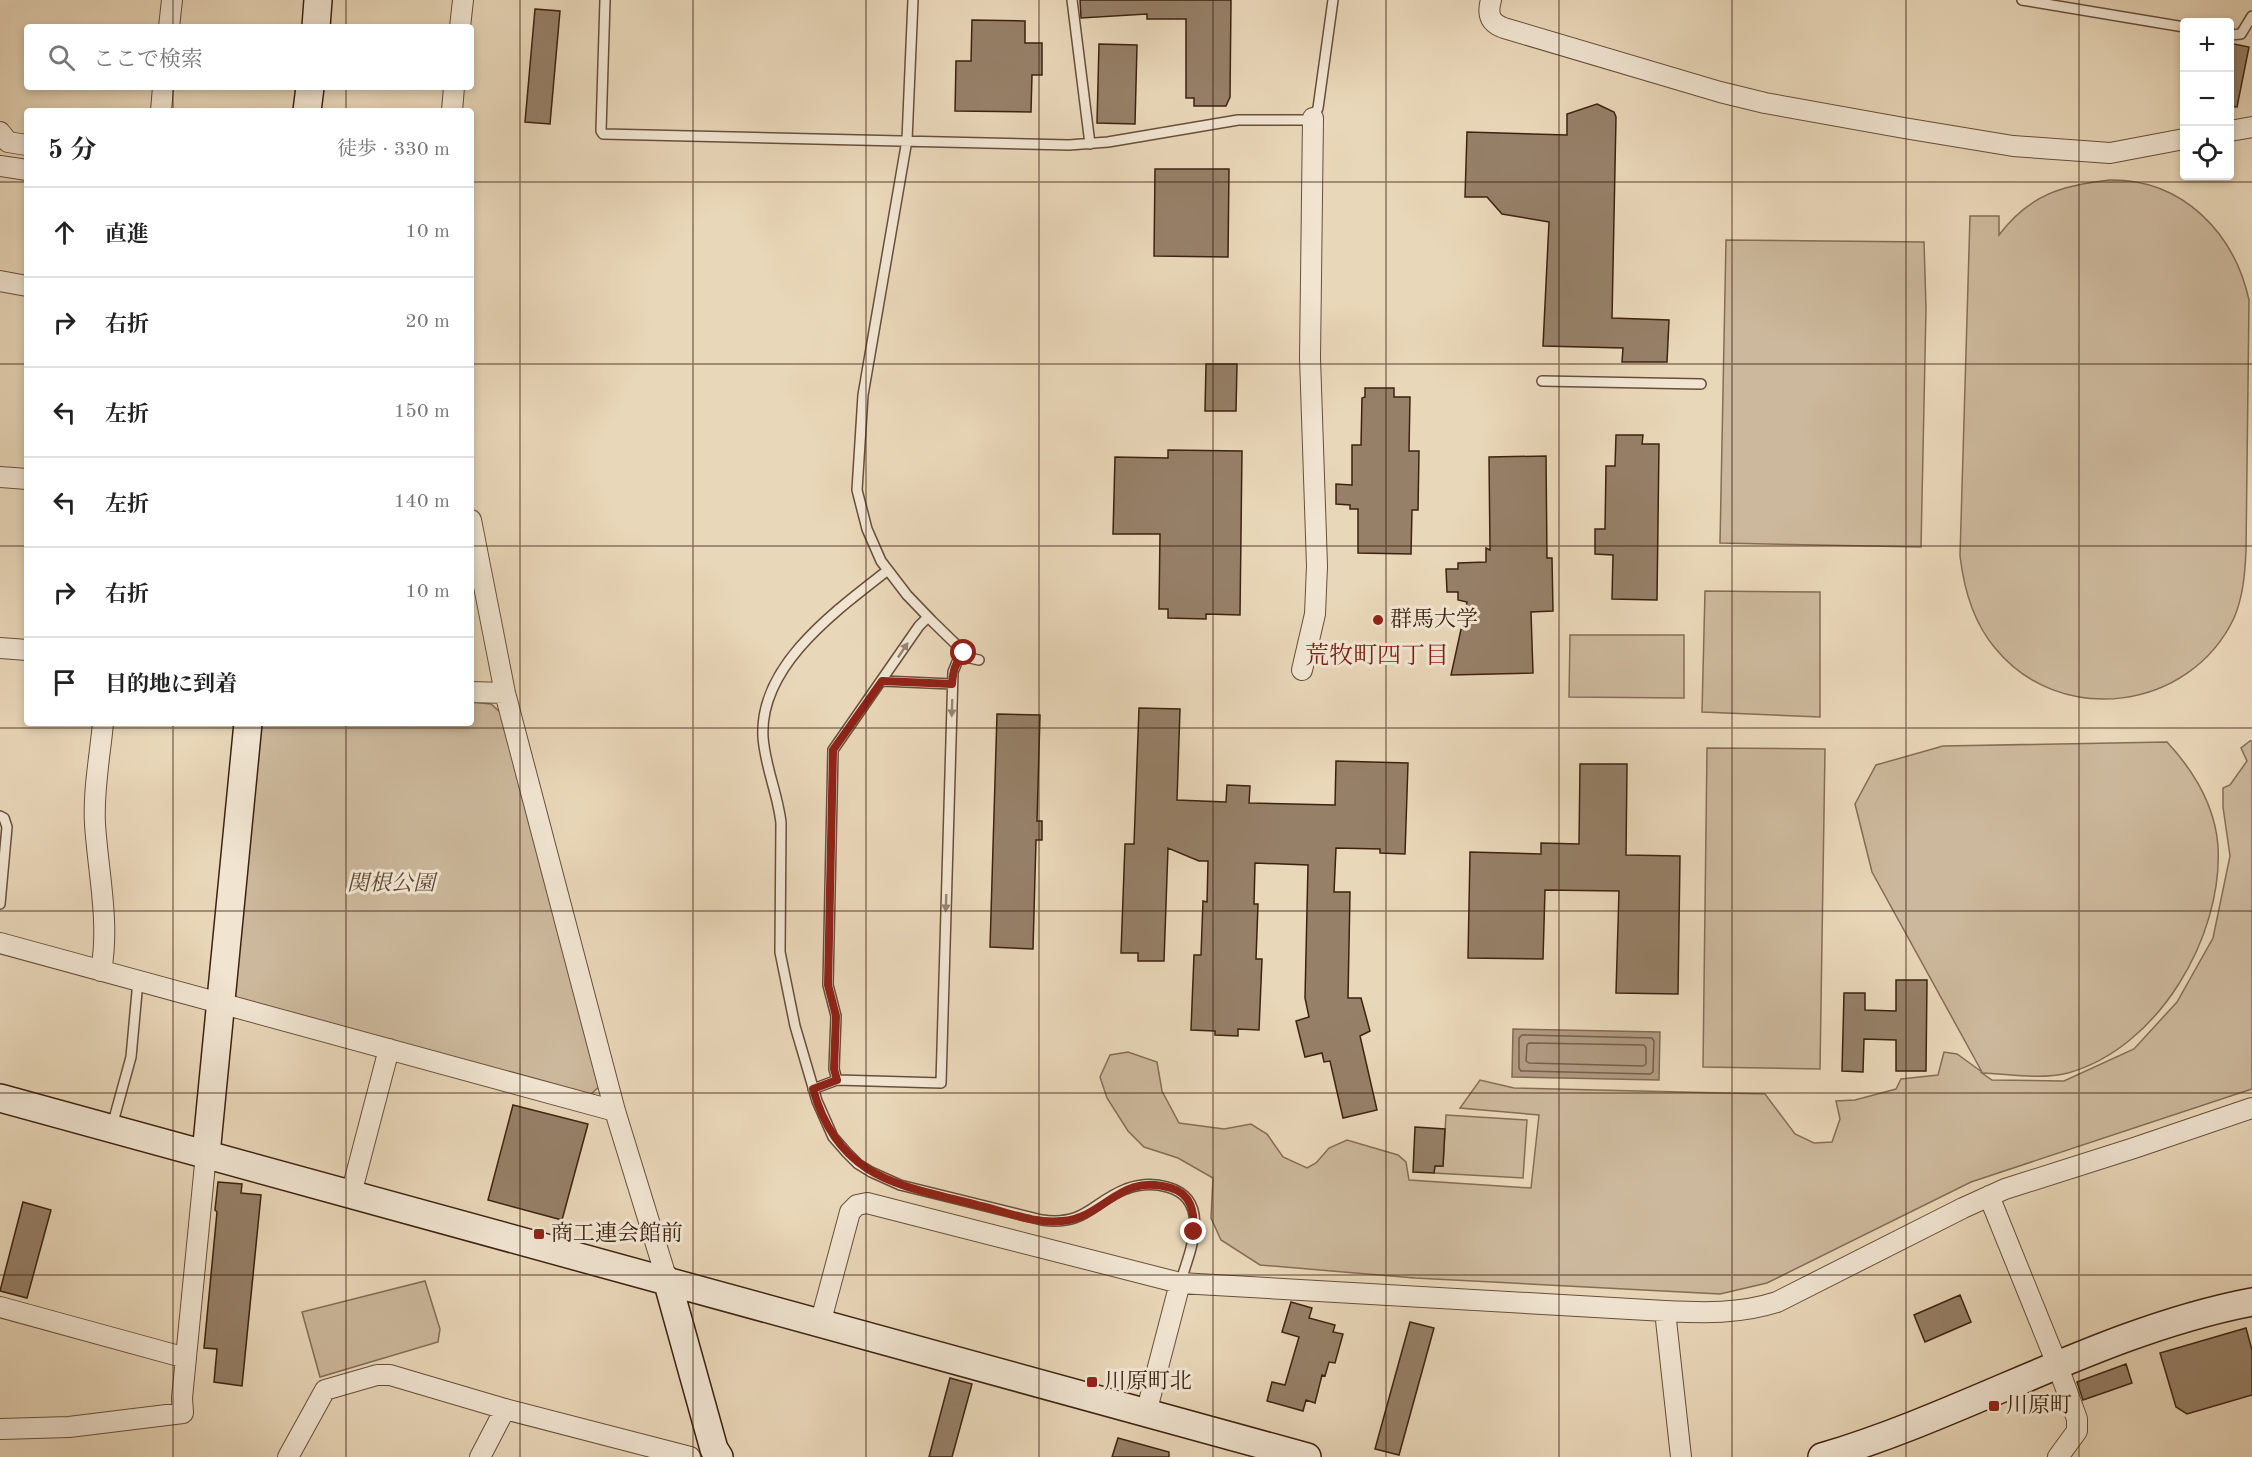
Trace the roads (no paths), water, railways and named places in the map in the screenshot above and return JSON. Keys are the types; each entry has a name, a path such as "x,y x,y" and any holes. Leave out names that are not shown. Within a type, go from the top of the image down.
{"street":[{"path":"169,24 172,0"},
{"path":"316,24 318,0"},
{"path":"460,24 463,0"},
{"path":"1491,0 1489,8 1491,19 1496,25 1656,75 1765,103 2025,147 2110,153 2180,140"},
{"path":"161,108 163,90"},
{"path":"307,108 310,90"},
{"path":"452,108 454,90"},
{"path":"1302,670 1315,614 1316,576 1310,358 1313,118"},
{"path":"2234,130 2252,127"},
{"path":"0,132 9,142 24,144"},
{"path":"0,166 24,170"},
{"path":"0,281 24,285"},
{"path":"0,477 24,479"},
{"path":"474,535 506,693 615,1111 667,1280 714,1449 719,1457"},
{"path":"0,648 24,650"},
{"path":"474,692 506,693"},
{"path":"100,971 104,955 95,803 103,726"},
{"path":"0,1429 69,1427 183,1413 182,1398 248,726"},
{"path":"0,943 615,1111"},
{"path":"351,1194 389,1049"},
{"path":"0,1098 1307,1457"},
{"path":"820,1324 850,1212 852,1208 861,1203 1180,1283 1665,1311 1732,1312 1777,1302 2006,1188 2252,1108"},
{"path":"1989,1196 2057,1364 2079,1425 2058,1457"},
{"path":"1146,1413 1180,1283"},
{"path":"1822,1457 1905,1428 2057,1364 2179,1319 2252,1302"},
{"path":"0,1307 186,1358"},
{"path":"1665,1311 1681,1457"},
{"path":"288,1457 325,1390 377,1376 390,1375 505,1409 690,1457"},
{"path":"480,1457 505,1409"}],"lane":[{"path":"605,0 601,131 603,134 1069,145 1090,144 1238,120 1308,120 1313,118 1318,108 1333,0"},
{"path":"913,0 907,140 862,395 857,490 867,529 881,561 907,596 964,653 970,658 979,660"},
{"path":"1072,0 1090,144"},
{"path":"2022,0 2180,26"},
{"path":"2234,35 2241,34 2252,16"},
{"path":"1542,381 1701,384"},
{"path":"888,570 852,598 795,652 773,687 764,720 763,737 766,758 779,804 781,823 780,952 795,1026 813,1089 829,1128 847,1153 871,1172 900,1185 1052,1222 1078,1218 1125,1189 1156,1184 1174,1189 1185,1195 1192,1205 1194,1219 1192,1245 1180,1283"},
{"path":"837,1080 834,1069 836,1016 828,985 833,750 919,626 928,617"},
{"path":"813,1089 837,1080 940,1083 952,684 953,672 964,653"},
{"path":"882,681 952,684"},
{"path":"0,816 4,818 8,827 0,904"},
{"path":"111,1128 131,1057 138,981"}],"water":[{"path":"1513,1029 1660,1032 1659,1080 1512,1077"}],"place":[{"name":"群馬大学","path":"1378,620"},
{"name":"商工連会館前","path":"539,1234"},
{"name":"川原町北","path":"1092,1382"},
{"name":"川原町","path":"1994,1406"}],"district":[{"name":"荒牧町四丁目","path":"1377,657"}],"park label":[{"name":"関根公園","path":"391,884"}]}
